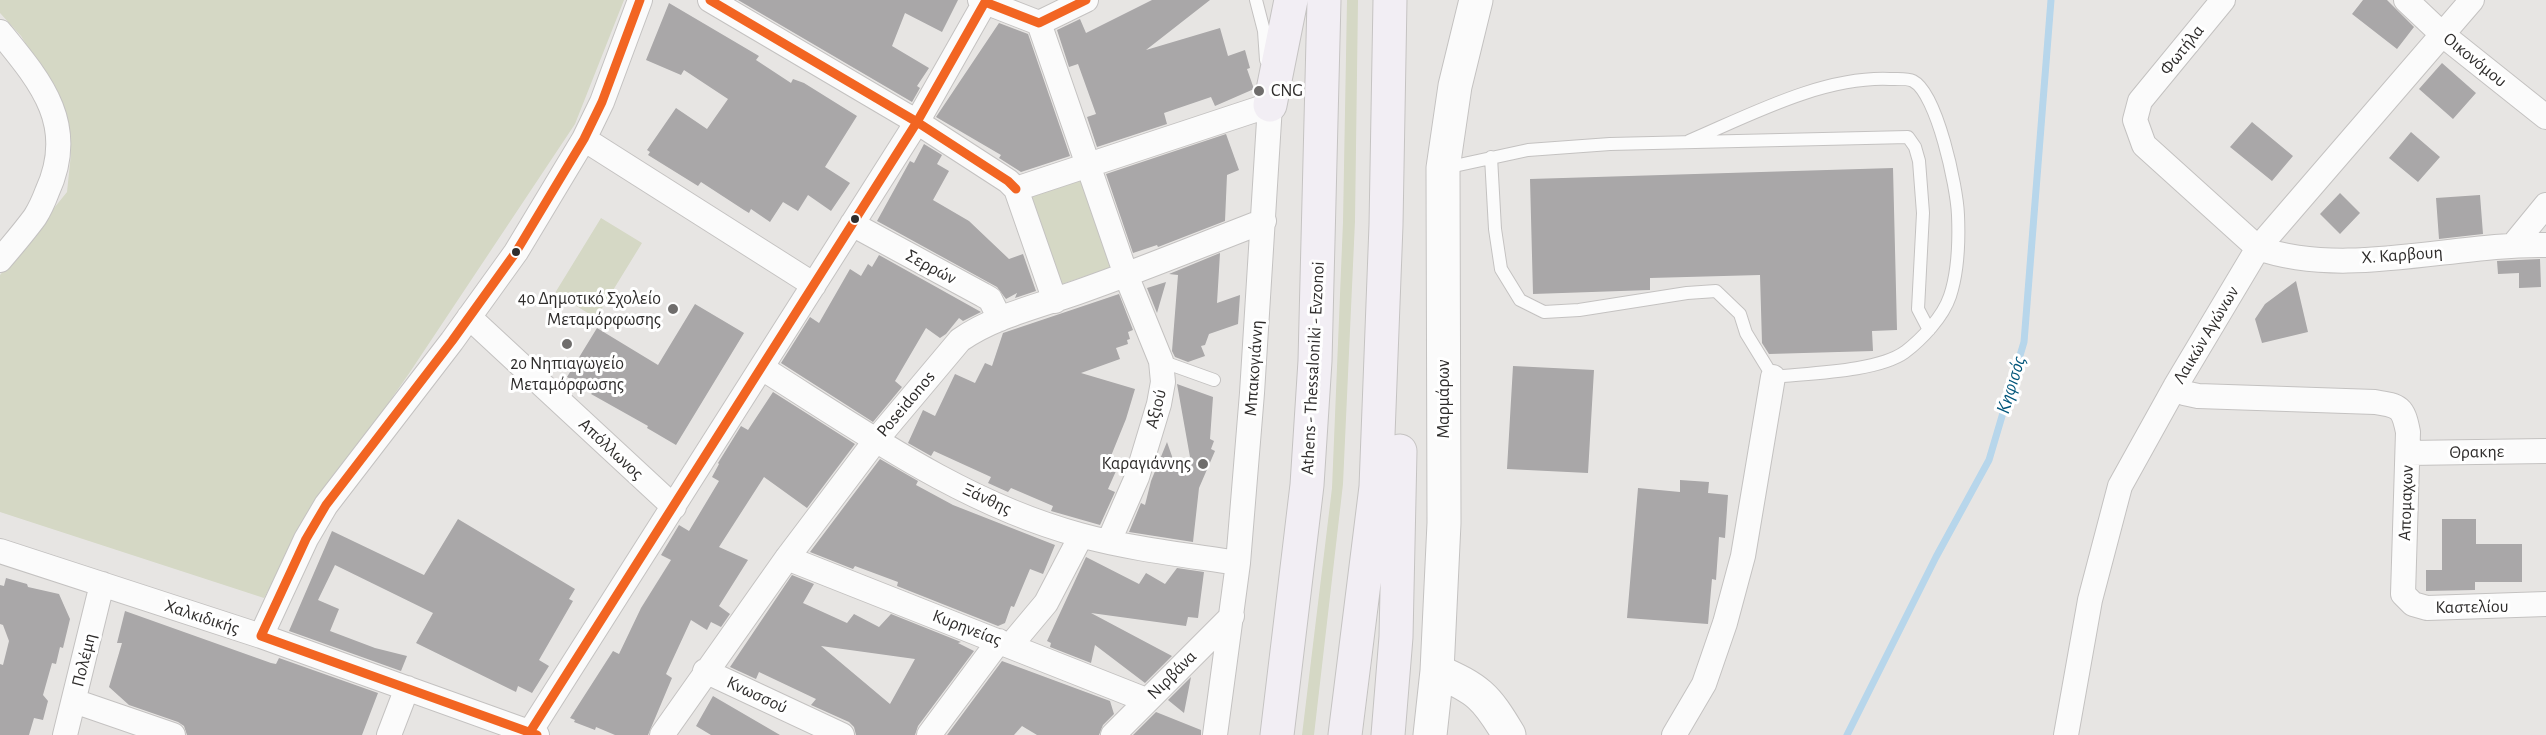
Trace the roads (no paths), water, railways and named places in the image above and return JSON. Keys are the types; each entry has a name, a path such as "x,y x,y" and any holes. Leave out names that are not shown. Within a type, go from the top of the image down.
{"highway":[{"path":"1270,105 1291,0"},
{"name":"Athens - Thessaloniki - Evzonoi","path":"1276,735 1307,485 1320,223 1324,0"},
{"path":"1345,735 1377,487 1386,225 1390,0"},
{"path":"1386,225 1401,384 1396,638 1388,735"}],"main road":[{"name":"Μαρμάρων","path":"1430,735 1437,671 1444,523 1443,168 1455,86 1473,15 1491,0"},
{"path":"1437,671 1470,685 1493,708 1509,735"}],"street":[{"path":"261,636 306,539 326,505 516,252 584,139 602,102 640,0"},
{"path":"710,0 917,122 1008,181 1016,189 1054,301"},
{"path":"534,734 917,122 982,1 1039,23 1086,0"},
{"name":"Φωτήλα","path":"2223,0 2140,101 2135,120 2144,145 2258,248"},
{"name":"Οικονόμου","path":"2406,0 2443,35 2546,117"},
{"name":"Λαικών Αγώνων","path":"2066,735 2090,600 2120,486 2175,387 2258,248 2472,0"},
{"name":"Αξιού","path":"1039,23 1126,275 1161,362 1163,382 1159,404 1137,477 1109,541"},
{"path":"0,32 28,65 50,102 60,144 59,164 36,216 0,260"},
{"path":"1016,189 1270,105"},
{"name":"Μπακογιάννη","path":"1215,735 1238,564 1264,221 1270,105"},
{"path":"584,139 814,285"},
{"path":"2514,244 2546,205"},
{"name":"Poseidonos","path":"662,735 705,671 876,440 960,340 975,330 1000,320 1126,275 1264,221"},
{"name":"Σερρών","path":"852,224 990,299 1000,320"},
{"name":"Χ. Καρβουη","path":"2258,248 2277,254 2330,260 2407,256 2514,244 2546,245"},
{"name":"Απόλλωνος","path":"469,317 674,507"},
{"name":"Ξάνθης","path":"762,368 931,472 1002,507 1081,536 1238,564"},
{"path":"1674,735 1704,684 1725,623 1743,556 1773,377"},
{"name":"Απομαχων","path":"2175,387 2184,393 2198,396 2375,402 2395,405 2404,412 2408,432 2408,453 2403,594"},
{"name":"Θρακηε","path":"2408,453 2546,451"},
{"path":"928,735 1005,643 1046,603 1081,536"},
{"name":"Χαλκιδικής","path":"0,551 261,636 534,734"},
{"name":"Κυρηνείας","path":"787,558 1146,700"},
{"name":"Πολέμη","path":"64,735 102,584"},
{"name":"Καστελίου","path":"2403,594 2413,604 2427,608 2546,604"},
{"name":"Νιρβάνα","path":"1113,735 1232,616"},
{"name":"Κνωσσού","path":"705,671 842,735"},
{"path":"389,735 407,688"},
{"path":"74,701 173,735"}],"lane":[{"name":"Μπακογιάννη","path":"1256,0 1264,31 1270,105"},
{"path":"1491,157 1494,229 1501,269 1511,289 1520,300 1544,312 1579,310 1687,293 1716,291 1740,314 1746,333 1773,377 1877,365 1904,353 1929,330 1950,297 1955,269 1958,214 1944,139 1924,90 1911,80 1872,78 1833,84 1757,112 1689,141"},
{"path":"1443,168 1528,150 1689,141 1908,137 1915,147 1919,161 1923,213 1918,309 1929,330"},
{"path":"1161,362 1214,380"}],"waterway":[{"name":"Κηφισός","path":"1847,735 1936,557 1989,460 2024,342 2051,0"}],"place":[{"name":"CNG","path":"1259,91"},
{"name":"4ο Δημοτικό Σχολείο Μεταμόρφωσης","path":"673,309"},
{"name":"2ο Νηπιαγωγείο Μεταμόρφωσης","path":"567,344"},
{"name":"Καραγιάννης","path":"1203,464"}]}
